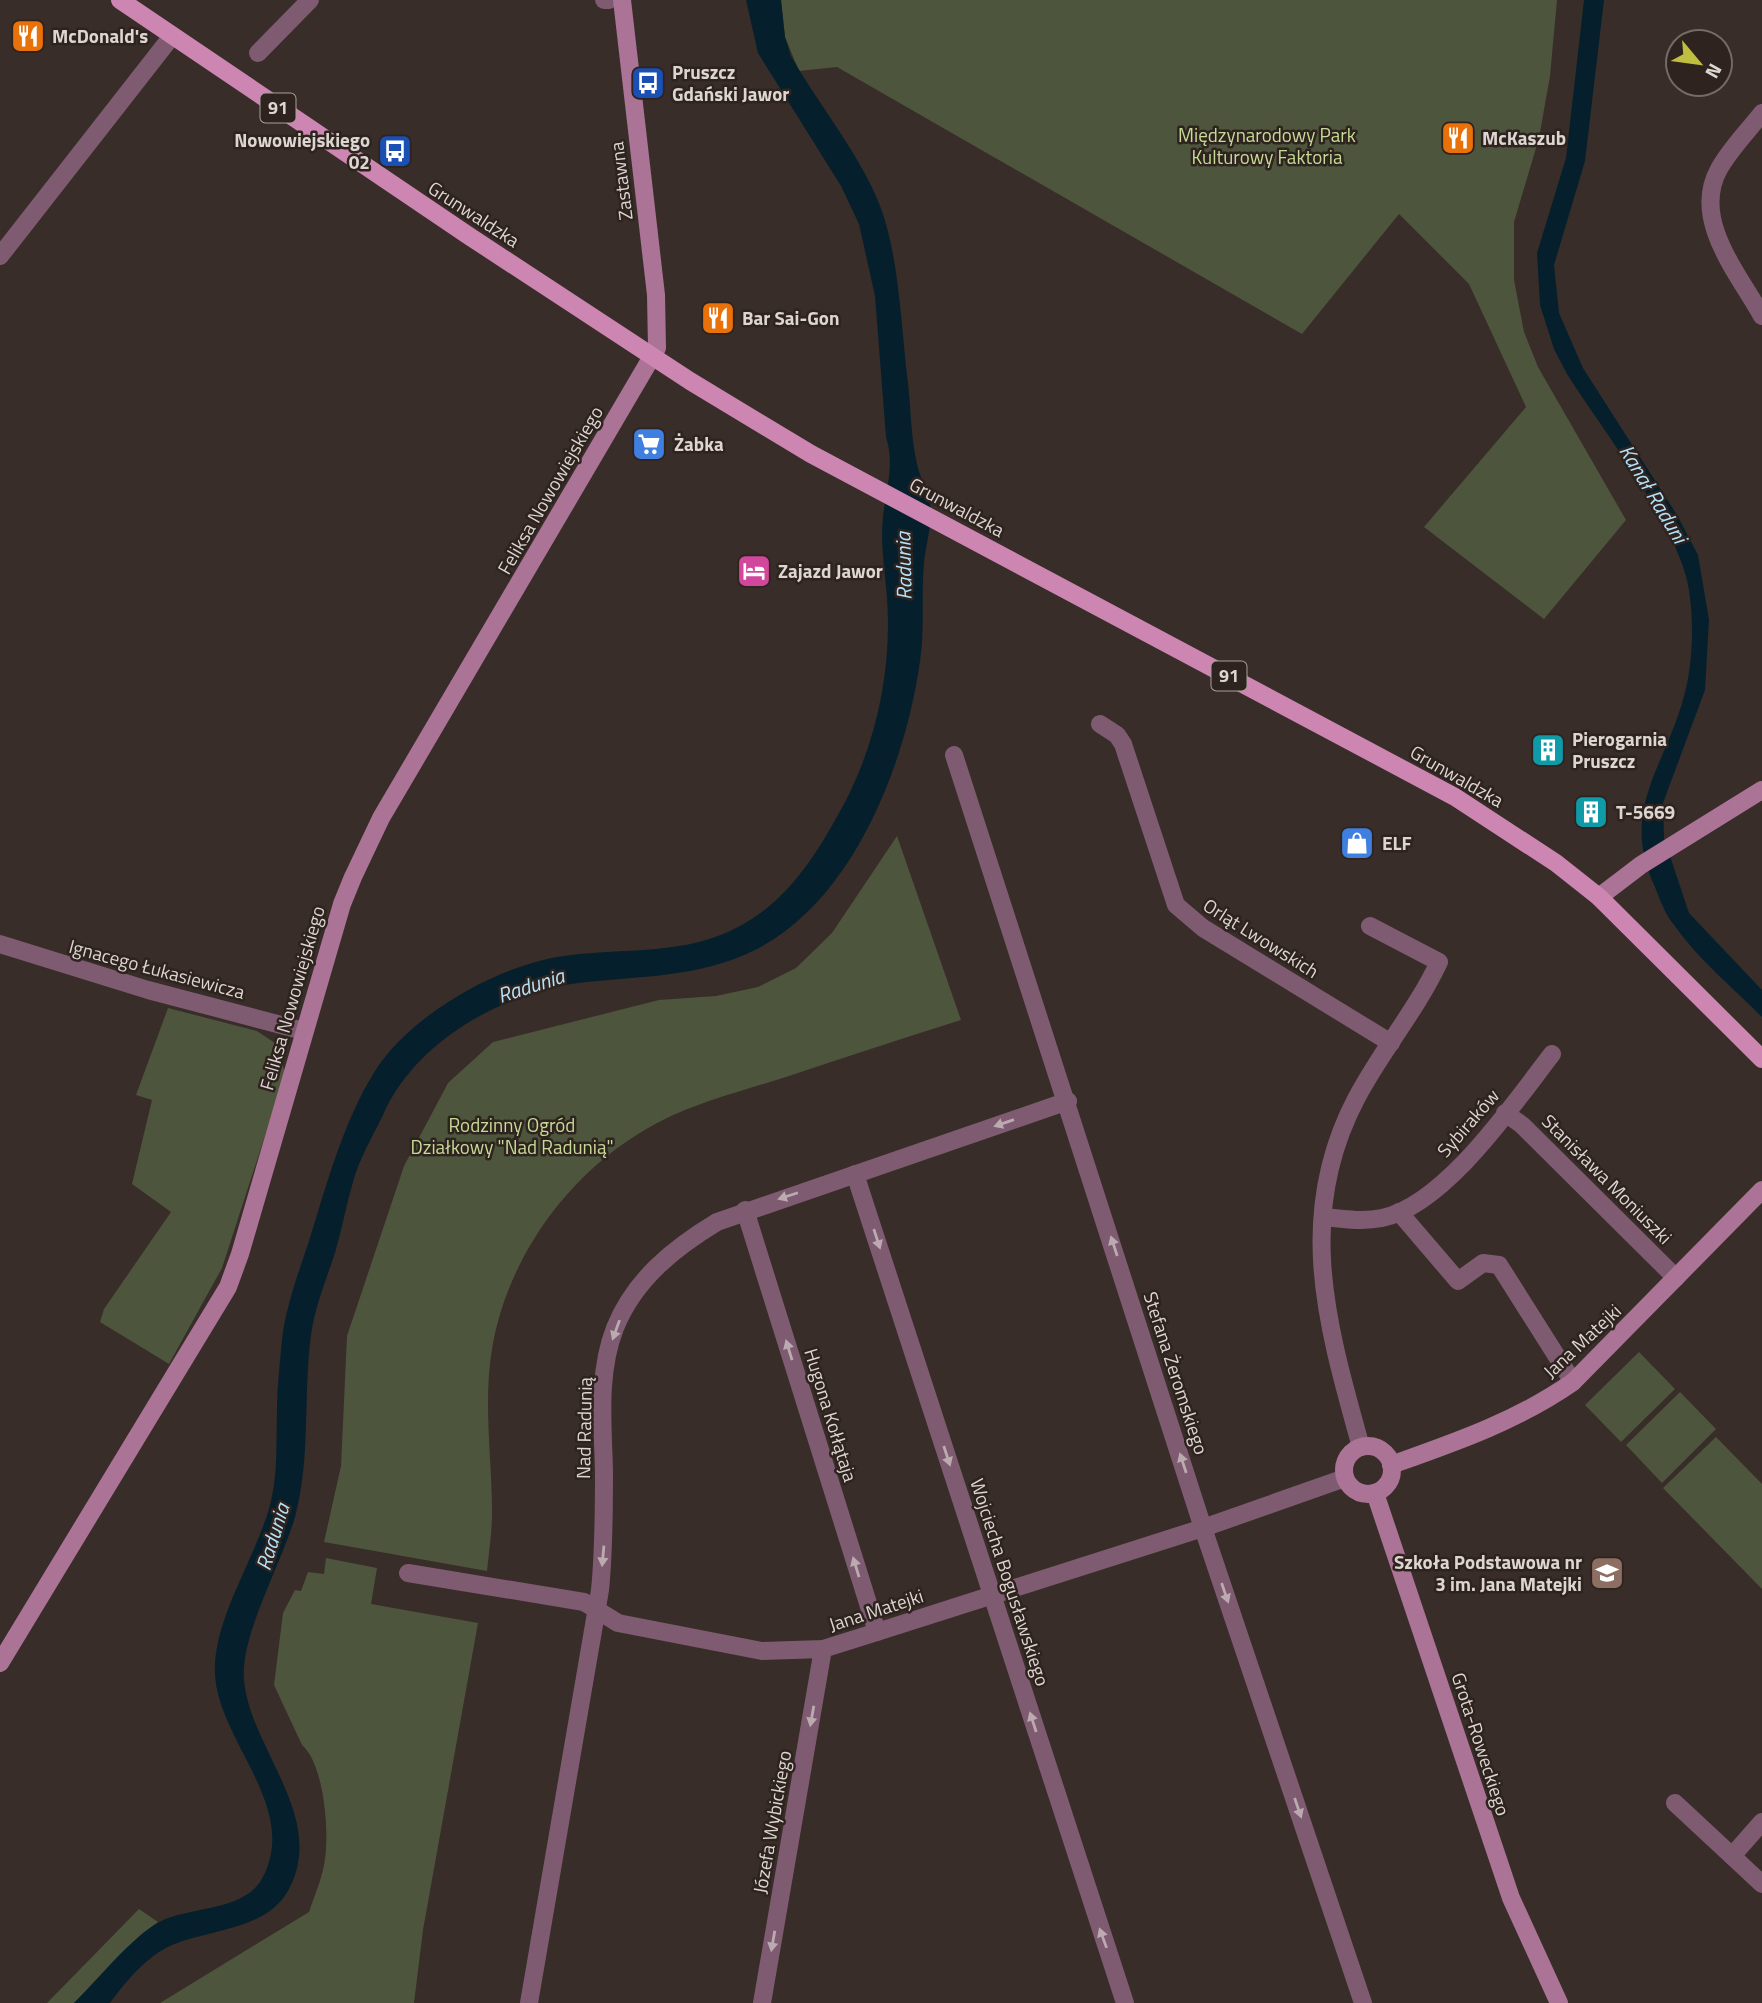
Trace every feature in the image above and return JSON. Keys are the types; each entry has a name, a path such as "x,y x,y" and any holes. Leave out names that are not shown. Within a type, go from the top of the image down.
{"main road":[{"name":"Grunwaldzka","path":"120,0 383,179 653,356 811,454 1455,797 1556,863 1600,897 1762,1059"}],"street":[{"path":"258,53 310,0"},
{"name":"Zastawna","path":"622,0 657,307 659,341 653,356"},
{"path":"0,256 172,36"},
{"path":"1762,113 1720,167 1709,198 1715,232 1762,316"},
{"name":"Feliksa Nowowiejskiego","path":"0,1663 228,1287 342,904 381,818 653,356"},
{"name":"Orląt Lwowskich","path":"1100,724 1116,735 1123,744 1176,905 1203,928 1391,1043"},
{"name":"Stefana Żeromskiego","path":"954,755 1068,1101 1203,1528 1363,2003"},
{"path":"1600,897 1641,865 1762,790"},
{"path":"1361,1447 1341,1378 1324,1301 1323,1217 1329,1178 1341,1132 1368,1077 1424,994 1439,962 1370,926"},
{"name":"Ignacego Łukasiewicza","path":"0,944 148,990 304,1031"},
{"name":"Sybiraków","path":"1323,1217 1359,1220 1399,1212 1470,1159 1552,1054"},
{"name":"Nad Radunią","path":"529,2003 598,1610 604,1543 601,1407 615,1329 632,1296 659,1263 696,1235 745,1210 1068,1101"},
{"name":"Stanisława Moniuszki","path":"1505,1113 1522,1125 1676,1278"},
{"name":"Wojciecha Bogusławskiego","path":"855,1174 1125,2003"},
{"name":"Jana Matejki","path":"1391,1465 1500,1424 1539,1406 1573,1382 1762,1190"},
{"name":"Hugona Kołłątaja","path":"745,1210 877,1632"},
{"path":"1399,1212 1458,1280 1483,1263 1499,1265 1573,1382"},
{"path":"1361,1447 1379,1449 1391,1465 1387,1485 1376,1493 1354,1490 1345,1478 1346,1460 1361,1447"},
{"name":"Jana Matejki","path":"408,1573 584,1602 618,1623 762,1651 823,1649 1203,1528 1345,1478"},
{"name":"Grota-Roweckiego","path":"1376,1493 1511,1898 1559,2003"},
{"name":"Józefa Wybickiego","path":"762,2003 823,1649"},
{"path":"1675,1803 1762,1884"},
{"path":"1732,1856 1762,1822"}],"green space":[{"name":"Międzynarodowy Park Kulturowy Faktoria","path":"781,0 1557,0 1550,76 1539,138 1514,222 1514,280 1524,332 1538,367 1626,520 1544,619 1424,527 1526,407 1469,284 1399,214 1302,334 837,67 799,71 785,37"},
{"name":"Rodzinny Ogród Działkowy \"Nad Radunią\"","path":"897,836 961,1020 691,1108 628,1140 573,1188 529,1247 500,1313 489,1369 492,1520 487,1571 324,1542 341,1466 347,1336 404,1166 448,1083 493,1042 659,1000 716,996 758,987 796,968 832,933"},
{"path":"168,1008 257,1031 278,1045 285,1074 222,1268 169,1364 100,1322 104,1309 171,1212 132,1184 152,1100 136,1095"},
{"path":"1639,1352 1675,1389 1621,1442 1585,1405"},
{"path":"1680,1392 1716,1429 1662,1483 1626,1445"},
{"path":"1716,1437 1762,1484 1762,1589 1663,1488"},
{"path":"326,1558 377,1568 371,1604 478,1623 423,1930 414,2003 160,2003 309,1912 326,1853 324,1802 316,1768 302,1745 274,1685 283,1613 295,1590 301,1591 308,1572 324,1574"},
{"path":"139,1909 158,1922 74,2003 47,2003"}],"water":[{"name":"Radunia","path":"746,0 781,0 785,37 791,56 865,174 883,214 893,255 914,447 931,510 924,563 920,661 913,701 888,784 848,863 821,897 791,926 757,949 714,966 692,971 578,983 519,998 491,1010 438,1044 416,1065 397,1089 356,1173 335,1253 315,1314 309,1358 300,1495 289,1535 248,1642 245,1662 244,1680 249,1706 293,1809 299,1836 298,1862 289,1889 280,1903 253,1921 187,1940 163,1950 138,1970 110,2003 74,2003 123,1951 154,1925 181,1914 242,1897 254,1889 263,1877 271,1851 271,1825 265,1800 220,1700 215,1675 216,1653 228,1609 265,1522 271,1501 276,1467 282,1339 289,1302 337,1154 354,1111 375,1071 412,1029 461,994 489,979 517,968 571,955 658,949 700,942 740,926 758,915 788,888 813,857 844,804 865,755 880,704 888,625 882,537 890,457 886,437 875,296 859,224 841,186 758,53"},
{"name":"Kanał Raduni","path":"1584,0 1604,0 1585,161 1554,265 1559,313 1583,368 1677,515 1698,555 1709,620 1705,690 1663,803 1664,838 1689,913 1762,990 1762,1017 1683,938 1665,912 1645,859 1643,811 1676,722 1689,671 1692,616 1689,590 1683,565 1656,509 1567,374 1554,349 1540,305 1537,253 1566,158"}],"place":[{"name":"McDonald's","path":"28,36"},
{"name":"Pruszcz Gdański Jawor","path":"648,83"},
{"name":"McKaszub","path":"1458,138"},
{"name":"Nowowiejskiego 02","path":"395,151"},
{"name":"Bar Sai-Gon","path":"718,318"},
{"name":"Żabka","path":"649,444"},
{"name":"Zajazd Jawor","path":"754,571"},
{"name":"Pierogarnia Pruszcz","path":"1548,750"},
{"name":"T-5669","path":"1591,812"},
{"name":"ELF","path":"1357,843"},
{"name":"Szkoła Podstawowa nr 3 im. Jana Matejki","path":"1607,1573"}]}
